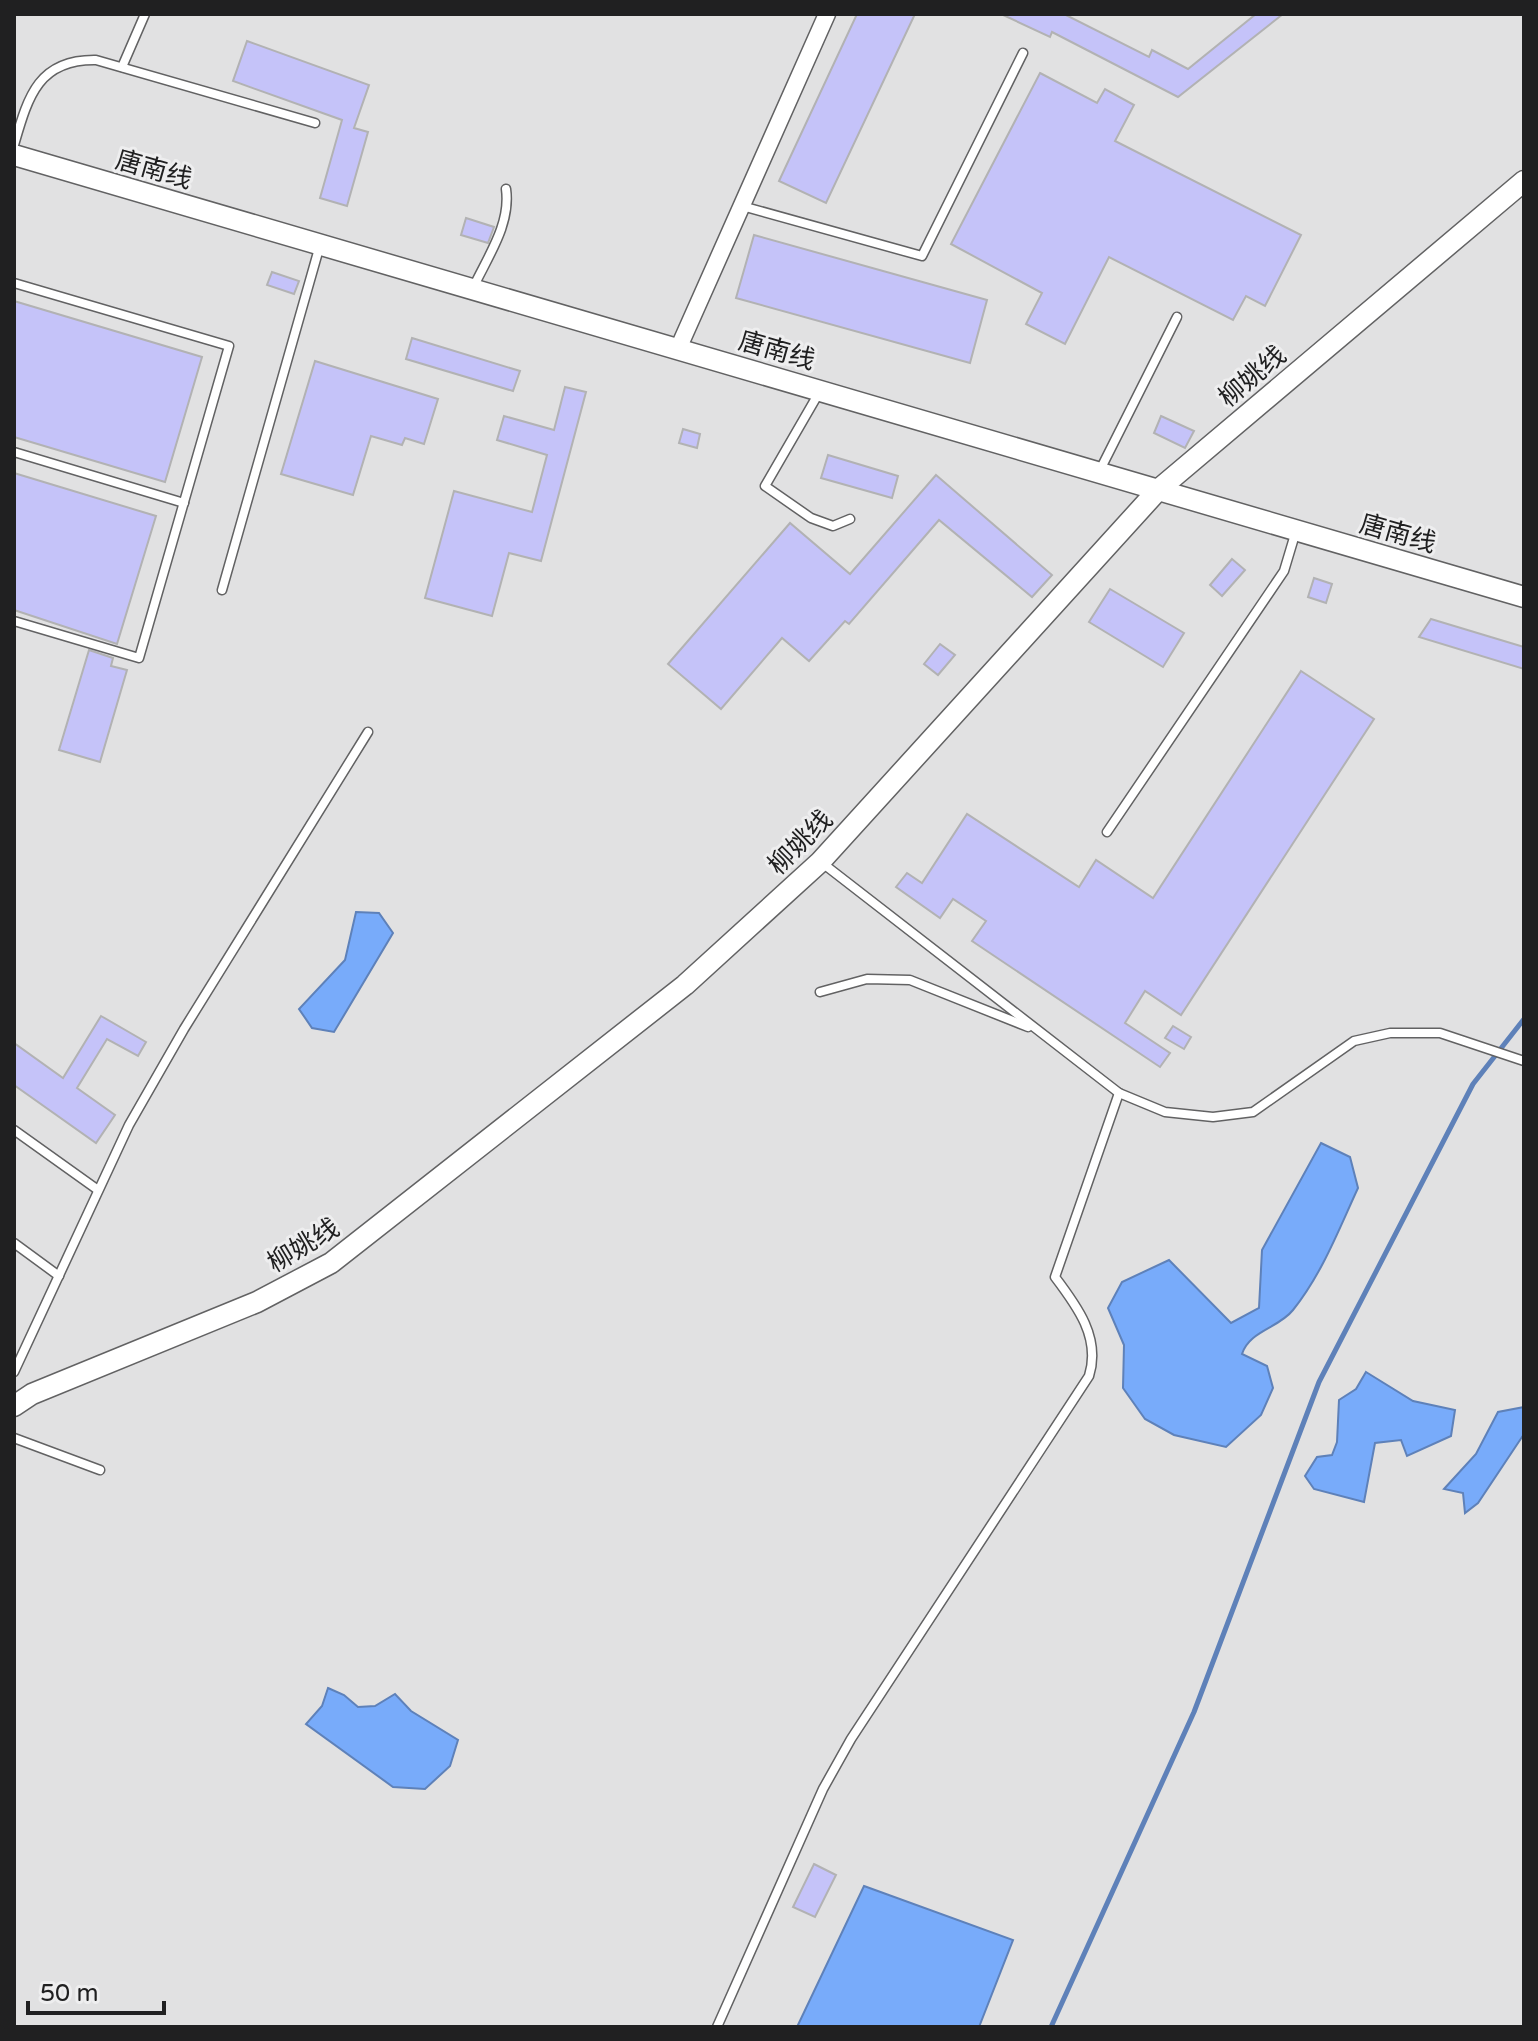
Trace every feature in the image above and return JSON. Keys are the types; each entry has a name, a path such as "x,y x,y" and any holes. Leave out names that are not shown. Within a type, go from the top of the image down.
{"street":[{"path":"678,349 827,14"},
{"name":"唐南线","path":"14,155 1524,597"},
{"name":"柳姚线","path":"14,1406 32,1394 257,1302 331,1263 685,985 820,862 1158,490 1524,181"}],"lane":[{"path":"122,67 145,14"},
{"path":"742,206 922,256 1023,53"},
{"path":"14,145 32,95 47,73 71,60 96,60 315,123"},
{"path":"473,288 505,219 509,207 506,189"},
{"path":"222,590 321,244"},
{"path":"14,283 229,346 139,658 14,621"},
{"path":"1099,472 1177,317"},
{"path":"821,390 765,486 811,518 833,526 850,519"},
{"path":"14,452 184,503"},
{"path":"1107,832 1284,571 1296,530"},
{"path":"14,1372 129,1125 184,1029 368,732"},
{"path":"820,862 1119,1093 1165,1112 1213,1117 1253,1112 1354,1041 1390,1033 1440,1033 1524,1061"},
{"path":"820,992 867,979 910,980 1040,1032"},
{"path":"717,2027 823,1789 851,1739 1089,1376 1094,1361 1091,1339 1078,1308 1055,1277 1119,1093"},
{"path":"14,1130 98,1190"},
{"path":"14,1243 59,1276"},
{"path":"14,1438 100,1470"}],"water":[{"path":"356,912 379,913 393,933 334,1032 312,1028 299,1009 345,960"},
{"path":"1321,1143 1350,1157 1358,1188 1313,1282 1293,1310 1251,1340 1242,1354 1267,1366 1273,1388 1261,1415 1226,1447 1174,1435 1145,1419 1123,1388 1124,1345 1108,1308 1122,1282 1169,1260 1231,1323 1259,1308 1262,1250"},
{"path":"1366,1372 1413,1401 1455,1410 1451,1436 1407,1456 1401,1440 1375,1443 1364,1502 1314,1489 1305,1476 1317,1457 1332,1455 1337,1442 1339,1400 1356,1389"},
{"path":"1524,1407 1524,1434 1478,1503 1465,1513 1463,1493 1444,1489 1476,1454 1498,1412"},
{"path":"328,1688 344,1695 358,1707 375,1706 395,1694 411,1711 458,1740 450,1766 425,1789 393,1787 306,1724 322,1706"},
{"path":"864,1886 1013,1940 979,2027 797,2027"}],"building":[{"path":"857,14 915,14 826,203 779,181"},
{"path":"1001,14 1064,14 1149,57 1152,50 1188,69 1256,14 1283,14 1178,97 1052,32 1050,37"},
{"path":"247,41 369,85 354,128 368,132 347,206 320,198 342,120 233,81"},
{"path":"1040,73 1097,103 1105,89 1134,105 1115,141 1301,235 1265,306 1246,296 1233,320 1109,257 1065,344 1026,324 1042,293 951,244"},
{"path":"466,218 494,227 488,243 461,235"},
{"path":"754,235 987,300 970,363 736,298"},
{"path":"272,272 299,281 294,294 267,285"},
{"path":"14,301 202,357 165,482 14,437"},
{"path":"412,338 520,371 513,391 406,359"},
{"path":"315,361 438,399 424,444 405,438 402,445 371,436 353,495 281,474"},
{"path":"565,387 586,392 541,561 509,553 492,616 425,598 454,491 532,512 547,455 497,440 504,416 554,430"},
{"path":"1161,416 1194,431 1185,448 1154,433"},
{"path":"683,429 700,434 697,448 679,443"},
{"path":"828,455 898,476 892,498 821,478"},
{"path":"14,473 156,516 117,644 14,610"},
{"path":"936,475 1052,575 1032,597 939,520 849,624 845,621 809,661 782,638 721,709 668,664 790,523 850,574"},
{"path":"1232,559 1245,570 1222,596 1210,585"},
{"path":"1314,578 1332,584 1326,603 1308,597"},
{"path":"1110,589 1184,633 1163,667 1089,622"},
{"path":"1431,619 1524,647 1524,669 1419,637"},
{"path":"940,644 955,655 938,675 924,664"},
{"path":"89,650 113,658 111,666 127,670 100,762 59,750"},
{"path":"1301,671 1374,719 1181,1015 1145,991 1125,1023 1170,1053 1160,1067 972,941 986,921 953,899 940,918 896,887 907,873 922,883 967,814 1079,887 1096,860 1153,898"},
{"path":"101,1016 146,1042 138,1056 107,1039 77,1088 115,1115 96,1143 14,1085 14,1043 63,1078"},
{"path":"1173,1026 1191,1037 1184,1049 1165,1038"},
{"path":"814,1864 836,1875 815,1917 793,1907"}],"waterway":[{"path":"1051,2027 1194,1712 1319,1382 1473,1084 1524,1019"}]}
